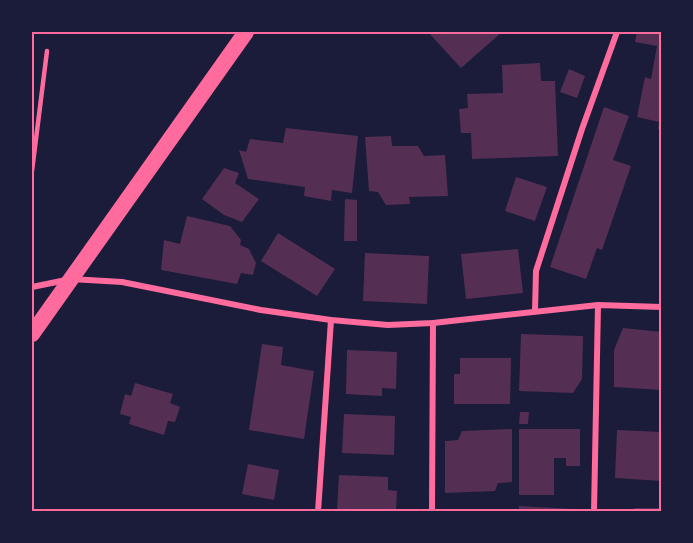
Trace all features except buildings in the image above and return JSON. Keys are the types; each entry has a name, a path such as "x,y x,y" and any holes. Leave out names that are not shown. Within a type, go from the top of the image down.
{"highway":[{"path":"32,334 246,32"}],"street":[{"path":"535,311 536,271 539,258 617,32"},
{"path":"32,287 71,279 122,282 261,310 388,325 598,305 662,307"},
{"path":"594,512 598,305"},
{"path":"318,512 331,320"},
{"path":"432,512 433,322"}],"lane":[{"path":"32,171 47,51"}]}
